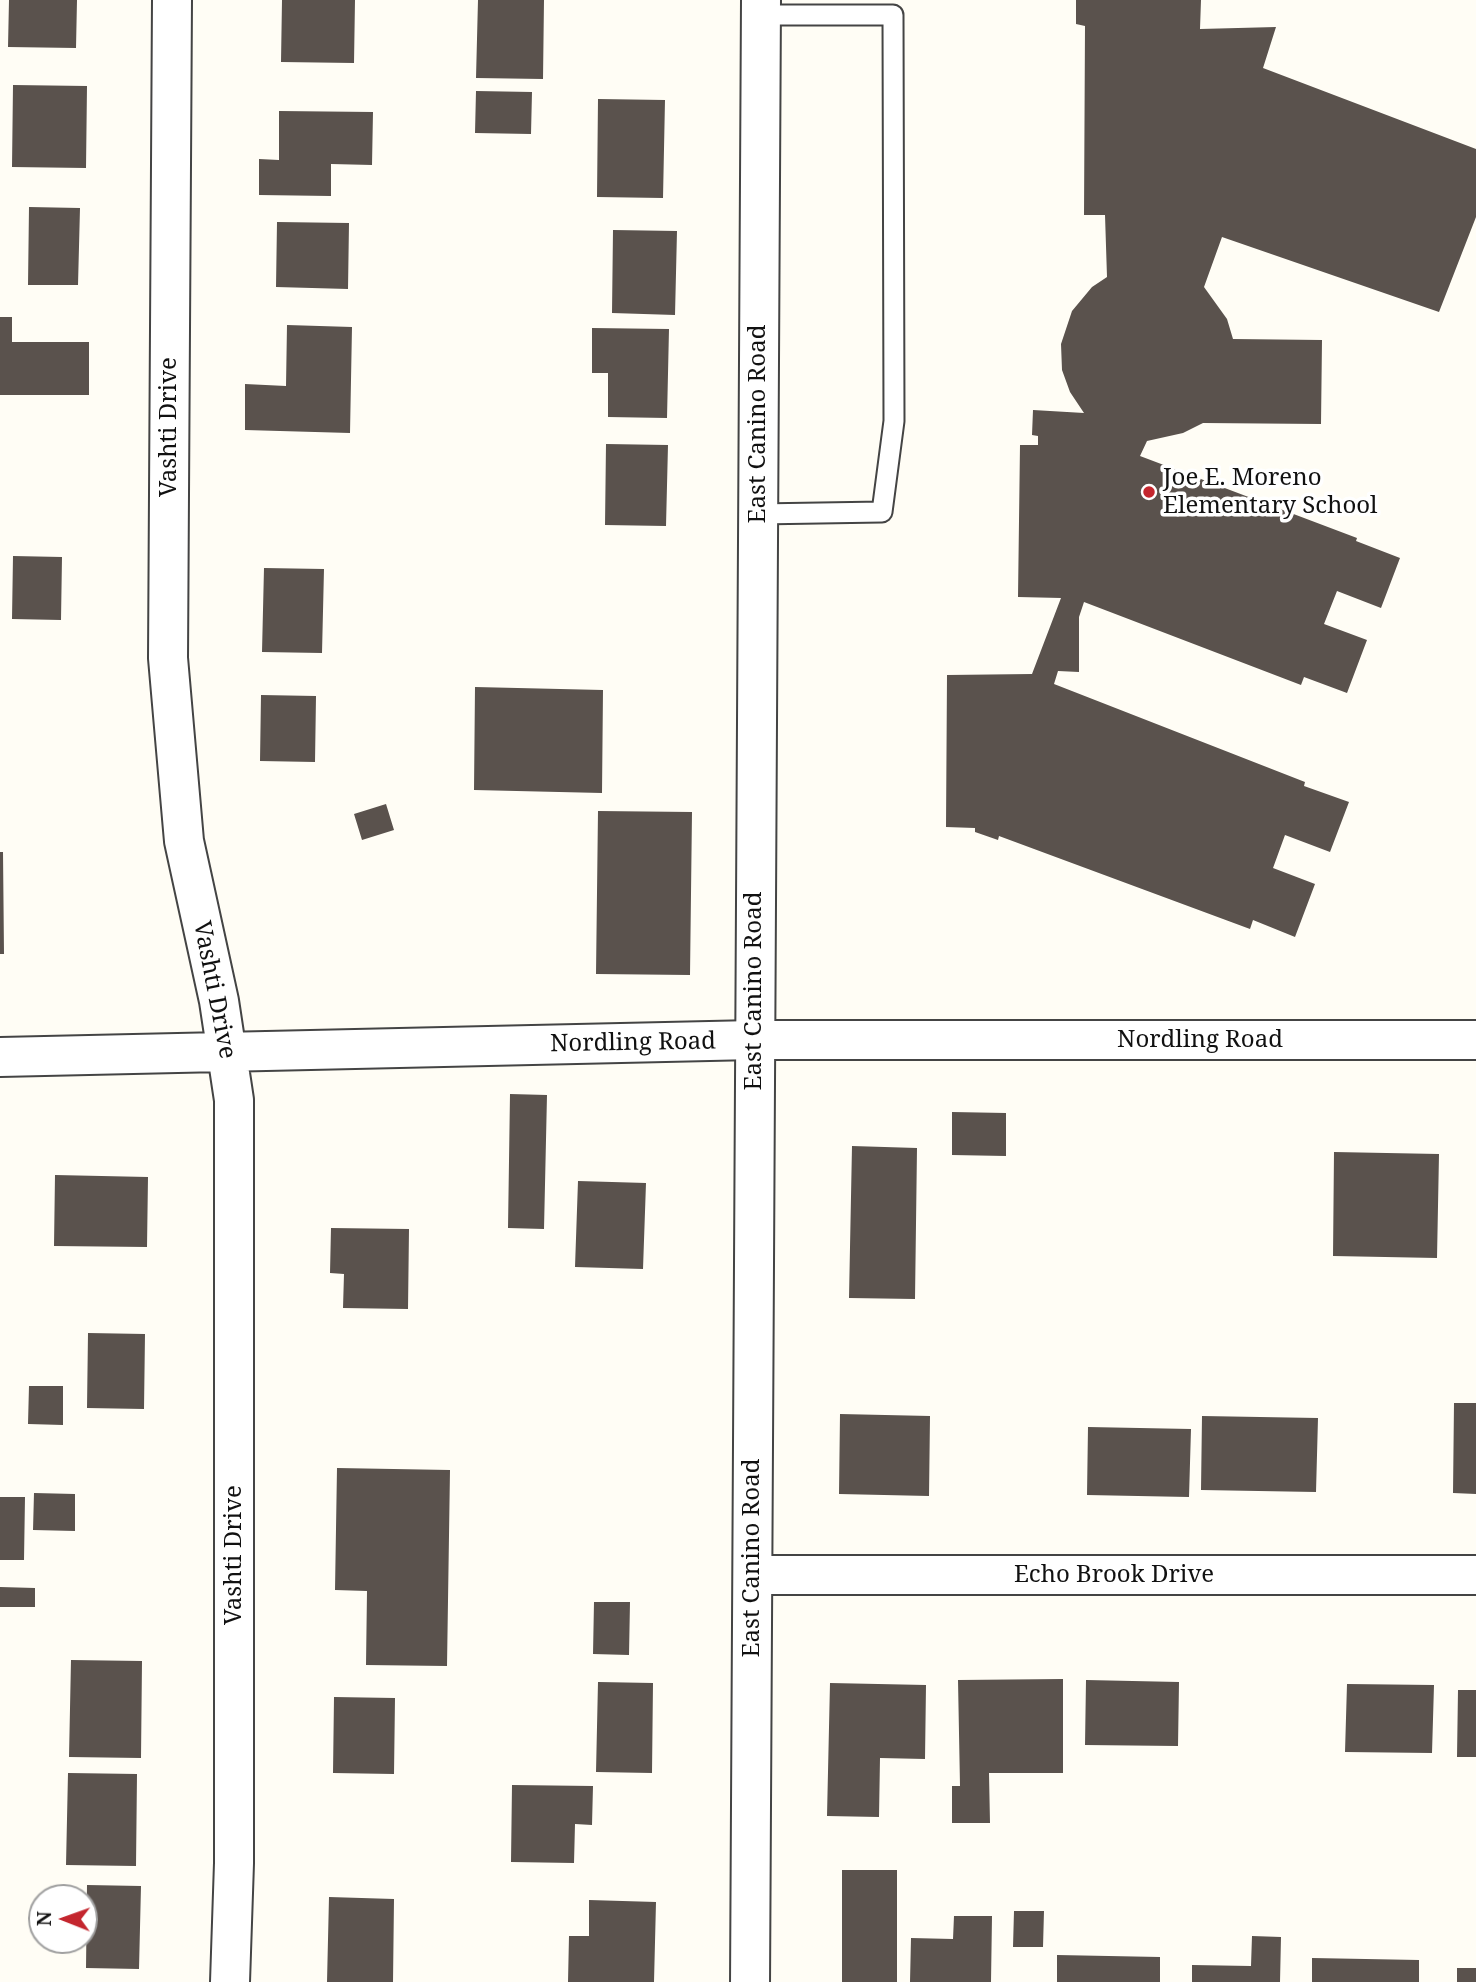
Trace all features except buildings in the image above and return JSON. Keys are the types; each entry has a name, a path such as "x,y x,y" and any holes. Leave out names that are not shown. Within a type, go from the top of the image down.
{"street":[{"name":"Vashti Drive","path":"172,0 168,658 184,841 234,1100 234,1863 230,1982"},
{"name":"East Canino Road","path":"750,1982 761,8"},
{"name":"Nordling Road","path":"0,1056 754,1040 1476,1040"},
{"name":"Echo Brook Drive","path":"753,1575 1476,1575"}],"lane":[{"path":"758,514 882,512 894,421 893,8 761,8"}],"place":[{"name":"Joe E. Moreno Elementary School","path":"1149,492"}]}
